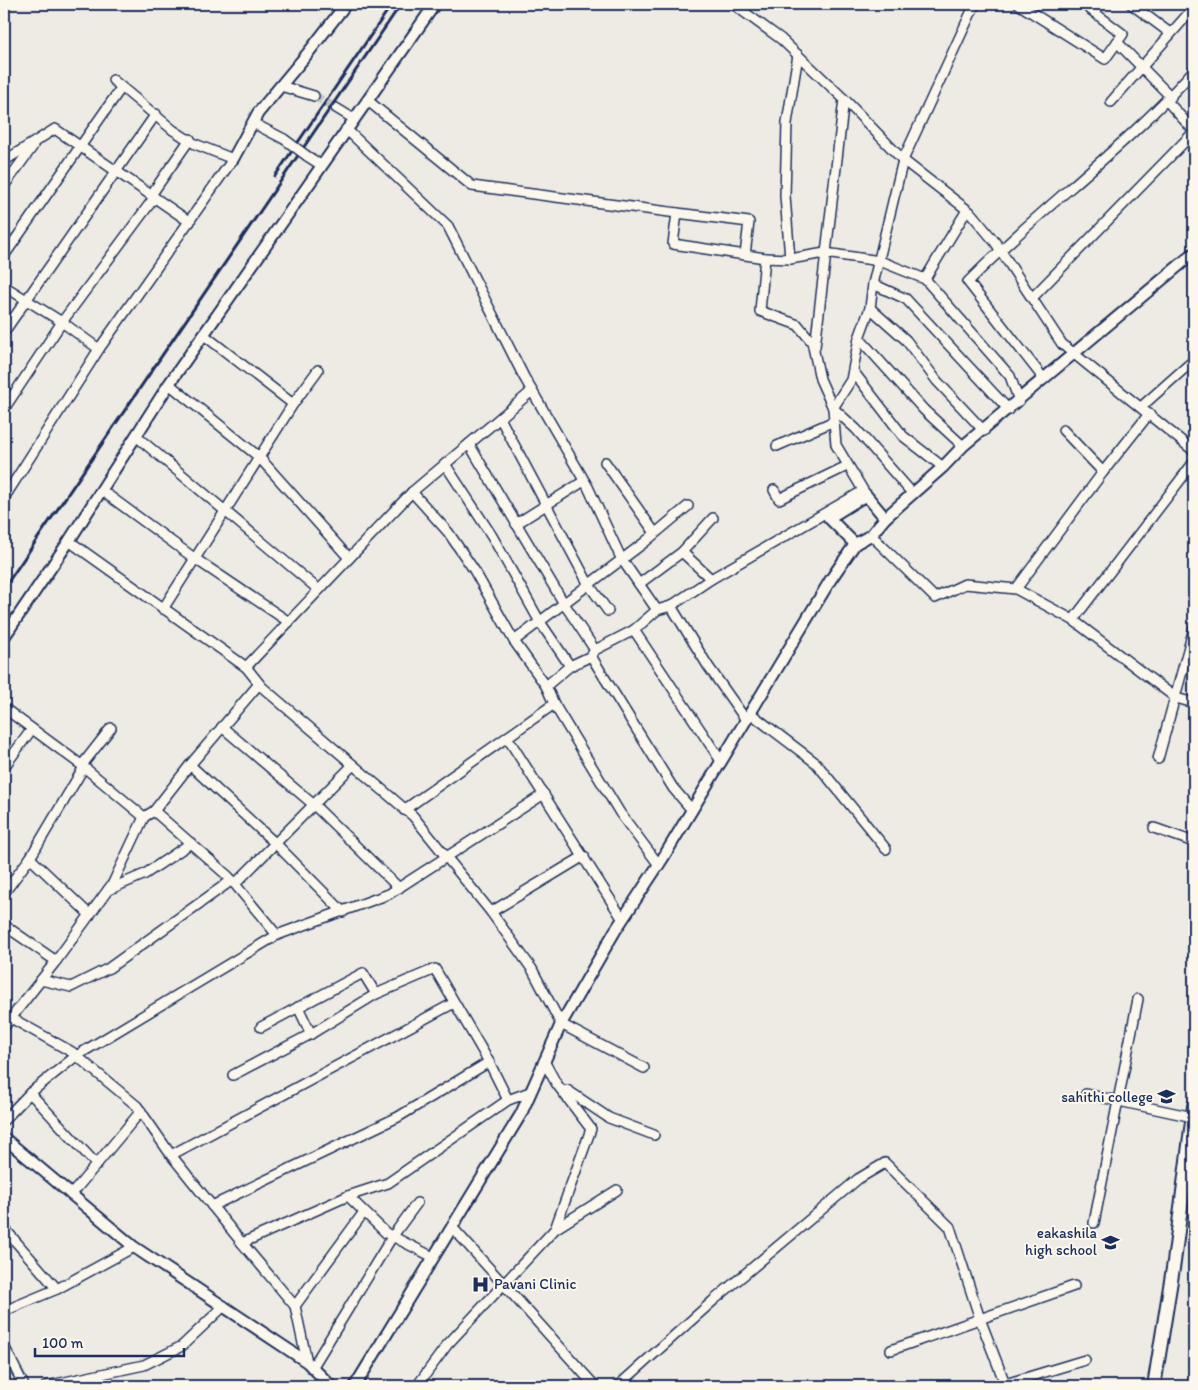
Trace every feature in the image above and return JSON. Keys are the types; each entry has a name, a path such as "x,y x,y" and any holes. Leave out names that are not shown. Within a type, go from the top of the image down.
{"main road":[{"path":"1154,1386 1174,1262 1194,1111"}],"street":[{"path":"4,498 98,349 190,222 233,159 253,123 346,4"},
{"path":"4,637 69,541 169,384 346,129 436,4"},
{"path":"733,4 781,39 844,99 903,160 968,210 1000,250 1062,344 1194,451"},
{"path":"886,518 865,493 836,445 832,422 833,408 851,380 859,338 870,308 873,284 903,160 976,4"},
{"path":"1018,4 1106,59 1123,34 1083,4"},
{"path":"1131,4 1170,34"},
{"path":"1111,102 1189,12"},
{"path":"1032,298 1194,131 1169,99 1117,42"},
{"path":"790,259 785,196 787,123 798,55"},
{"path":"1044,379 968,282 1000,250 1169,99 1194,70"},
{"path":"113,80 173,130 190,139 195,144 233,159"},
{"path":"281,86 314,96"},
{"path":"4,256 121,88"},
{"path":"814,352 844,99"},
{"path":"367,100 472,186 749,222 744,255"},
{"path":"336,108 354,119"},
{"path":"4,332 156,114"},
{"path":"253,123 284,139 321,165"},
{"path":"4,160 35,143 55,129 190,222"},
{"path":"346,129 448,226 532,391 584,481 621,558 657,610"},
{"path":"154,198 151,196 190,139"},
{"path":"4,186 35,143"},
{"path":"4,410 62,322 154,198"},
{"path":"925,279 968,210"},
{"path":"677,213 673,244 765,258 790,259 825,253 880,261 925,279 1010,376 1019,401"},
{"path":"355,1386 520,1114 560,1024 622,918 659,865 831,579 855,544 871,535 886,518 943,467 963,446 984,431 1194,253"},
{"path":"765,258 760,311 798,325 812,342 820,379 833,408 856,429 912,493"},
{"path":"873,284 906,299 1009,410"},
{"path":"4,286 62,322 98,349"},
{"path":"870,308 906,340 936,381 984,431"},
{"path":"204,335 293,404"},
{"path":"859,338 924,410 963,446"},
{"path":"1141,407 1194,360"},
{"path":"163,609 293,404 318,370"},
{"path":"853,370 903,436 943,467"},
{"path":"169,384 259,457 349,558"},
{"path":"246,667 412,492 532,391"},
{"path":"1016,589 1103,472 1149,414"},
{"path":"500,418 589,585 608,611"},
{"path":"776,446 832,422"},
{"path":"1063,430 1103,472"},
{"path":"136,436 319,590"},
{"path":"469,444 673,788 692,810"},
{"path":"605,462 655,533"},
{"path":"1073,620 1194,462"},
{"path":"445,464 492,536 540,622 570,666"},
{"path":"774,490 778,499 847,466"},
{"path":"516,524 584,481"},
{"path":"101,490 194,558 289,622"},
{"path":"412,492 448,532 469,562 514,641 546,686 554,704 620,813 659,865"},
{"path":"855,544 829,518 865,493"},
{"path":"546,686 570,666 634,630 657,610 671,606 711,579 865,493"},
{"path":"514,641 563,602 589,585 688,506"},
{"path":"639,584 682,552 713,518"},
{"path":"871,535 935,598 965,584 1016,589 1073,620 1176,698 1194,703"},
{"path":"69,541 246,667 259,684 404,810 448,858 491,912 532,969 560,1024 644,1068"},
{"path":"682,552 711,579"},
{"path":"671,606 708,666 748,716 816,763 886,849"},
{"path":"1158,759 1194,628"},
{"path":"634,630 721,761"},
{"path":"4,1027 8,1016 41,980 108,890 144,817 154,811 190,765 259,684"},
{"path":"404,810 554,704"},
{"path":"4,708 83,766 144,817"},
{"path":"222,727 314,805 399,888"},
{"path":"4,893 30,858 83,766 111,728"},
{"path":"4,766 32,729"},
{"path":"507,737 622,918"},
{"path":"190,765 276,844 343,912"},
{"path":"41,980 71,987 110,968 234,882 276,844 353,765"},
{"path":"4,1120 30,1093 76,1056 277,935 389,894 448,858 544,794"},
{"path":"154,811 234,882 277,935"},
{"path":"1154,828 1194,842"},
{"path":"108,890 145,874 191,843"},
{"path":"491,912 584,856"},
{"path":"30,858 90,915"},
{"path":"4,925 56,961"},
{"path":"233,1075 311,1034 376,994 435,969 489,1062 508,1100"},
{"path":"261,1027 363,973 376,994"},
{"path":"1094,1223 1138,998"},
{"path":"171,1155 454,1003"},
{"path":"298,1007 311,1034"},
{"path":"8,1016 76,1056 141,1111 171,1155 295,1306 309,1365"},
{"path":"544,1061 556,1083 591,1129 555,1229"},
{"path":"212,1206 398,1117 489,1062"},
{"path":"556,1083 610,1118 654,1135"},
{"path":"242,1243 348,1196 388,1183 508,1100 530,1092"},
{"path":"30,1093 97,1164"},
{"path":"1086,1094 1118,1102 1194,1111"},
{"path":"71,1195 141,1111"},
{"path":"4,1139 134,1247 309,1365 331,1386"},
{"path":"618,1386 714,1300 850,1186 885,1163 950,1227 1004,1385 1085,1360"},
{"path":"417,1386 448,1345 555,1229 617,1190"},
{"path":"348,1196 392,1237 433,1257"},
{"path":"309,1365 392,1237 417,1203"},
{"path":"295,1306 364,1212"},
{"path":"452,1227 595,1386"},
{"path":"4,1228 57,1289"},
{"path":"4,1311 57,1289 134,1247"},
{"path":"891,1350 1074,1286"},
{"path":"46,1386 144,1365 182,1346 224,1306"},
{"path":"4,1346 24,1386"}],"tunnel":[{"path":"314,96 336,108"}],"railway":[{"path":"275,176 392,4"},
{"path":"4,588 401,4"}],"place":[{"name":"sahithi college","path":"1167,1097"},
{"name":"eakashila high school","path":"1111,1242"},
{"name":"Pavani Clinic","path":"480,1284"}]}
